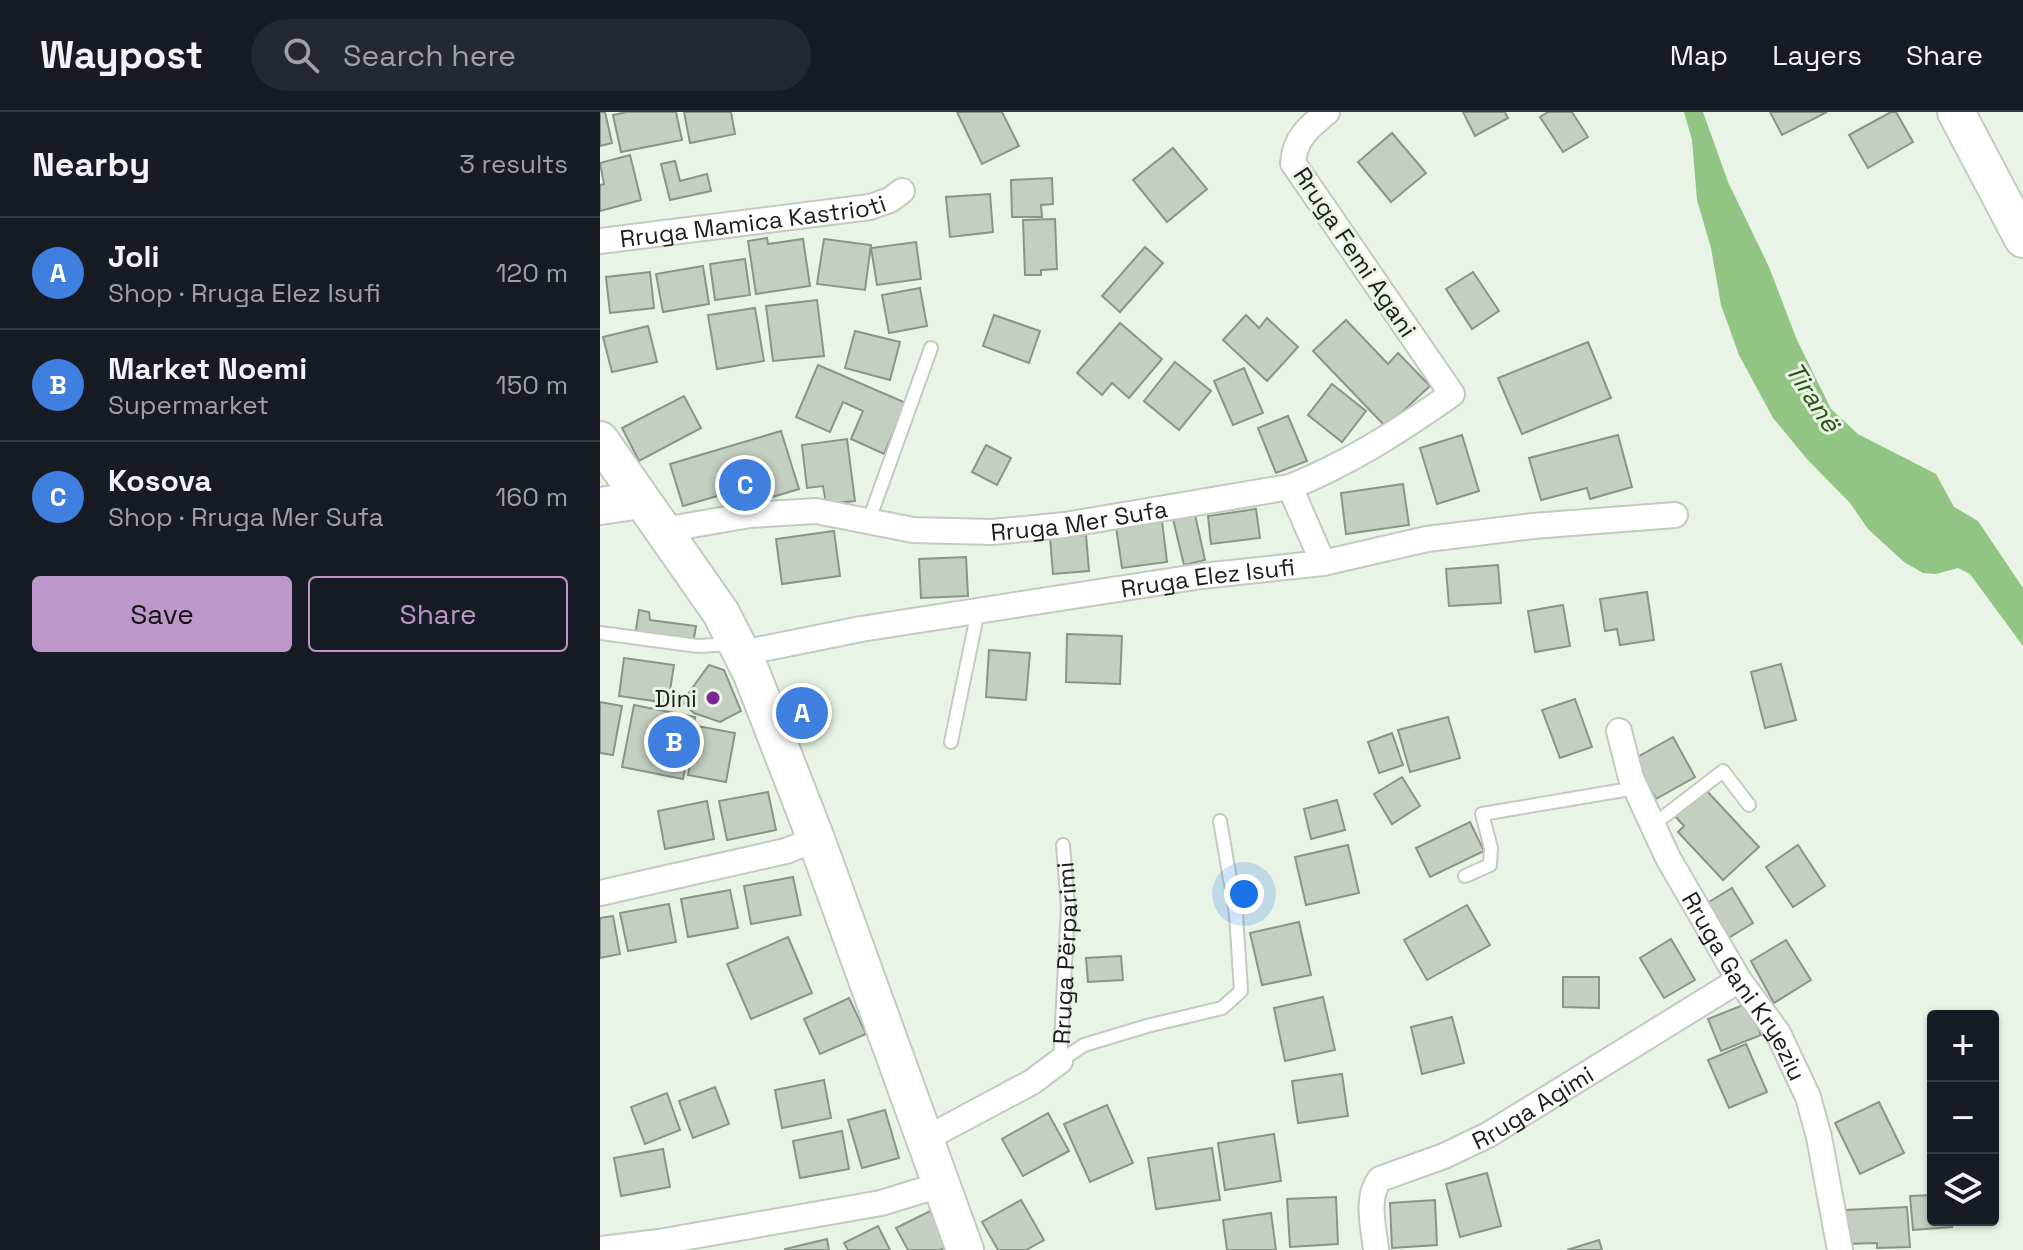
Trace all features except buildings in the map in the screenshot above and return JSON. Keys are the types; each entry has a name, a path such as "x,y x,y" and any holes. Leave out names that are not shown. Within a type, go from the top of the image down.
{"main road":[{"path":"1956,112 2023,239"},
{"path":"600,440 721,613 740,649 816,839 927,1138 965,1250"},
{"path":"600,506 641,500"}],"street":[{"name":"Rruga Femi Agani","path":"1327,112 1303,132 1294,146 1293,163 1452,394"},
{"name":"Rruga Mamica Kastrioti","path":"600,241 870,207 890,200 902,191"},
{"name":"Rruga Mer Sufa","path":"663,530 750,515 816,511 913,530 992,532 1065,525 1290,487 1319,476 1394,433 1452,394"},
{"path":"1290,487 1323,563"},
{"name":"Rruga Elez Isufi","path":"740,649 1202,576 1323,563 1427,539 1533,526 1675,515"},
{"name":"Rruga Gani Kryeziu","path":"1619,731 1636,788 1686,890 1739,980 1778,1033 1808,1097 1819,1137 1840,1250"},
{"path":"600,893 786,851 816,839"},
{"name":"Rruga Agimi","path":"1376,1250 1372,1196 1380,1179 1444,1156 1488,1135 1739,980"},
{"name":"Rruga Përparimi","path":"927,1138 1032,1082 1060,1061"},
{"path":"600,1249 659,1242 881,1203 943,1184"}],"lane":[{"path":"869,520 931,348"},
{"path":"951,742 978,611"},
{"path":"600,633 740,649"},
{"path":"1653,825 1723,771 1749,805"},
{"path":"1465,876 1490,865 1491,848 1482,814 1636,788"},
{"name":"Rruga Përparimi","path":"1060,1061 1084,1045 1222,1008 1241,991 1236,914 1220,821"},
{"name":"Rruga Përparimi","path":"1060,1061 1068,907 1063,845"}],"water":[{"name":"Tiranë","path":"1684,112 1703,112 1728,182 1769,267 1797,340 1831,409 1858,434 1936,474 1954,507 1978,521 2023,588 2023,646 1970,574 1958,568 1936,574 1923,573 1904,562 1868,529 1850,503 1773,418 1739,355 1721,305 1711,248 1697,200 1692,140"}],"place":[{"name":"Kosova","path":"745,485"},
{"name":"Dini","path":"713,698"},
{"name":"Joli","path":"802,713"},
{"name":"Market Noemi","path":"674,742"}]}
